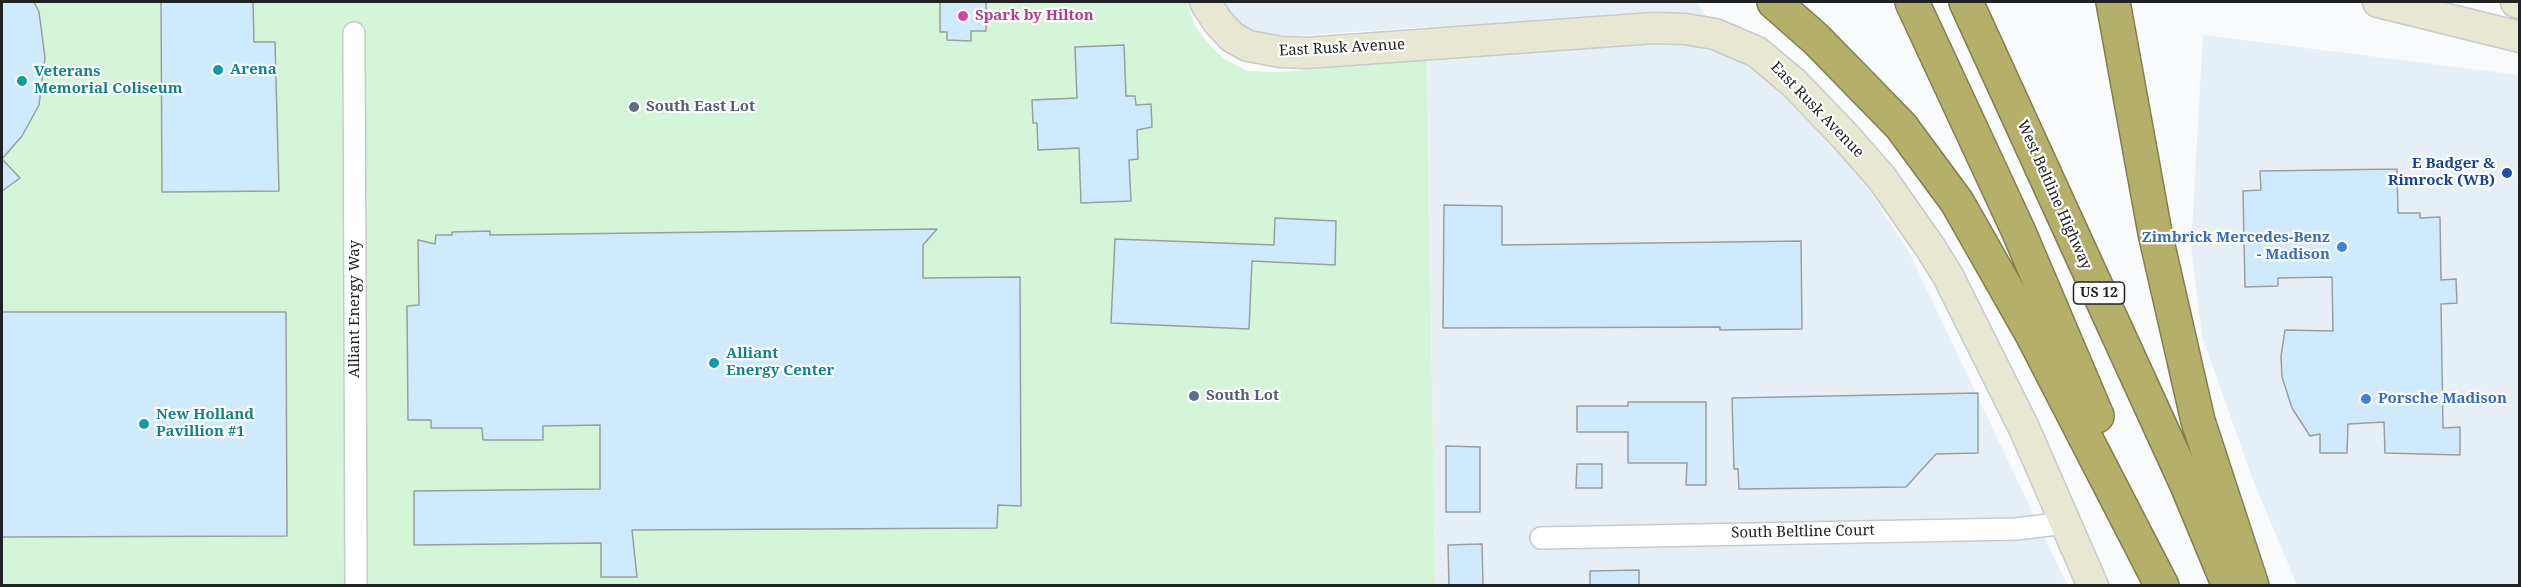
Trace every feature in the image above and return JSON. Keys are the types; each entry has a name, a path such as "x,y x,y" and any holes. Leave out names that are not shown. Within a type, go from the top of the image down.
{"highway":[{"path":"1774,2 1816,39 1895,119 1958,202 2032,334 2162,585"},
{"name":"US 12","path":"1912,2 2018,230 2169,585"},
{"name":"West Beltline Highway","path":"1966,2 2187,485 2229,585"},
{"path":"2114,2 2155,233 2198,421 2252,585"},
{"path":"2125,65 2133,2"}],"street":[{"name":"East Rusk Avenue","path":"1205,2 1218,22 1232,37 1248,46 1281,52 1654,28 1685,29 1715,34 1757,52 1794,83 1843,134 1881,177 1930,247 1948,276 2024,428 2093,585"},
{"path":"2378,2 2520,37"},
{"name":"Alliant Energy Way","path":"354,33 356,585"},
{"name":"South Beltline Court","path":"1541,538 2016,530 2065,523"}],"shaded area":[{"path":"1221,2 1697,2 1731,55 1773,83 1864,182 1909,252 2067,585 1435,585 1427,27 1279,37 1246,31"},
{"path":"2203,35 2519,75 2519,585 2297,585 2253,480 2202,336 2191,247"}],"green space":[{"name":"Alliant Energy Center","path":"2,2 1187,2 1195,26 1208,43 1223,58 1247,71 1282,72 1427,60 1435,585 2,585"}],"building":[{"name":"Veterans Memorial Coliseum","path":"2,2 34,2 39,12 45,58 39,105 22,136 2,159"},
{"name":"Arena","path":"161,2 253,2 254,42 275,42 279,191 162,192"},
{"name":"Spark by Hilton","path":"940,2 986,2 986,31 971,31 971,41 947,40 947,32 940,32"},
{"path":"1124,45 1126,96 1135,96 1136,105 1151,104 1152,127 1137,130 1138,159 1129,160 1131,201 1081,203 1079,148 1038,150 1037,123 1033,123 1032,100 1077,98 1075,47"},
{"path":"2,159 20,178 2,191"},
{"path":"2397,169 2398,213 2420,213 2420,218 2440,217 2441,280 2456,279 2457,303 2441,304 2443,428 2460,427 2460,455 2385,453 2384,422 2348,424 2347,453 2320,453 2320,434 2310,436 2292,408 2282,377 2281,356 2285,330 2333,331 2332,277 2278,278 2278,286 2245,287 2243,191 2261,190 2260,171"},
{"path":"1444,205 1502,206 1502,245 1801,241 1802,329 1443,328"},
{"path":"1275,218 1336,221 1335,265 1252,261 1249,329 1111,323 1115,239 1274,245"},
{"name":"Alliant Energy Center","path":"937,229 923,245 923,278 1020,277 1021,506 998,505 997,528 632,530 637,577 601,577 601,543 414,545 414,491 600,489 600,425 543,426 543,440 483,440 482,428 431,428 431,420 408,420 407,306 419,305 418,240 435,244 436,235 452,235 452,232 490,231 490,235"},
{"name":"New Holland Pavillion #1","path":"2,312 286,312 287,536 2,537"},
{"path":"1978,393 1978,453 1936,454 1906,487 1739,489 1738,469 1734,469 1732,398"},
{"path":"1628,402 1706,402 1706,485 1686,485 1687,463 1628,463 1628,432 1577,432 1577,406 1628,406"},
{"path":"1446,446 1480,447 1480,512 1446,512"},
{"path":"1577,464 1602,464 1602,488 1576,488"},
{"path":"1482,544 1483,585 1449,585 1448,545"},
{"path":"1639,570 1639,585 1590,585 1590,571"}],"place":[{"name":"Spark by Hilton","path":"963,16"},
{"name":"Arena","path":"218,70"},
{"name":"Veterans Memorial Coliseum","path":"22,81"},
{"name":"South East Lot","path":"634,107"},
{"name":"E Badger & Rimrock (WB)","path":"2507,173"},
{"name":"Zimbrick Mercedes-Benz - Madison","path":"2342,247"},
{"name":"Alliant Energy Center","path":"714,363"},
{"name":"South Lot","path":"1194,396"},
{"name":"Porsche Madison","path":"2366,399"},
{"name":"New Holland Pavillion #1","path":"144,424"}]}
